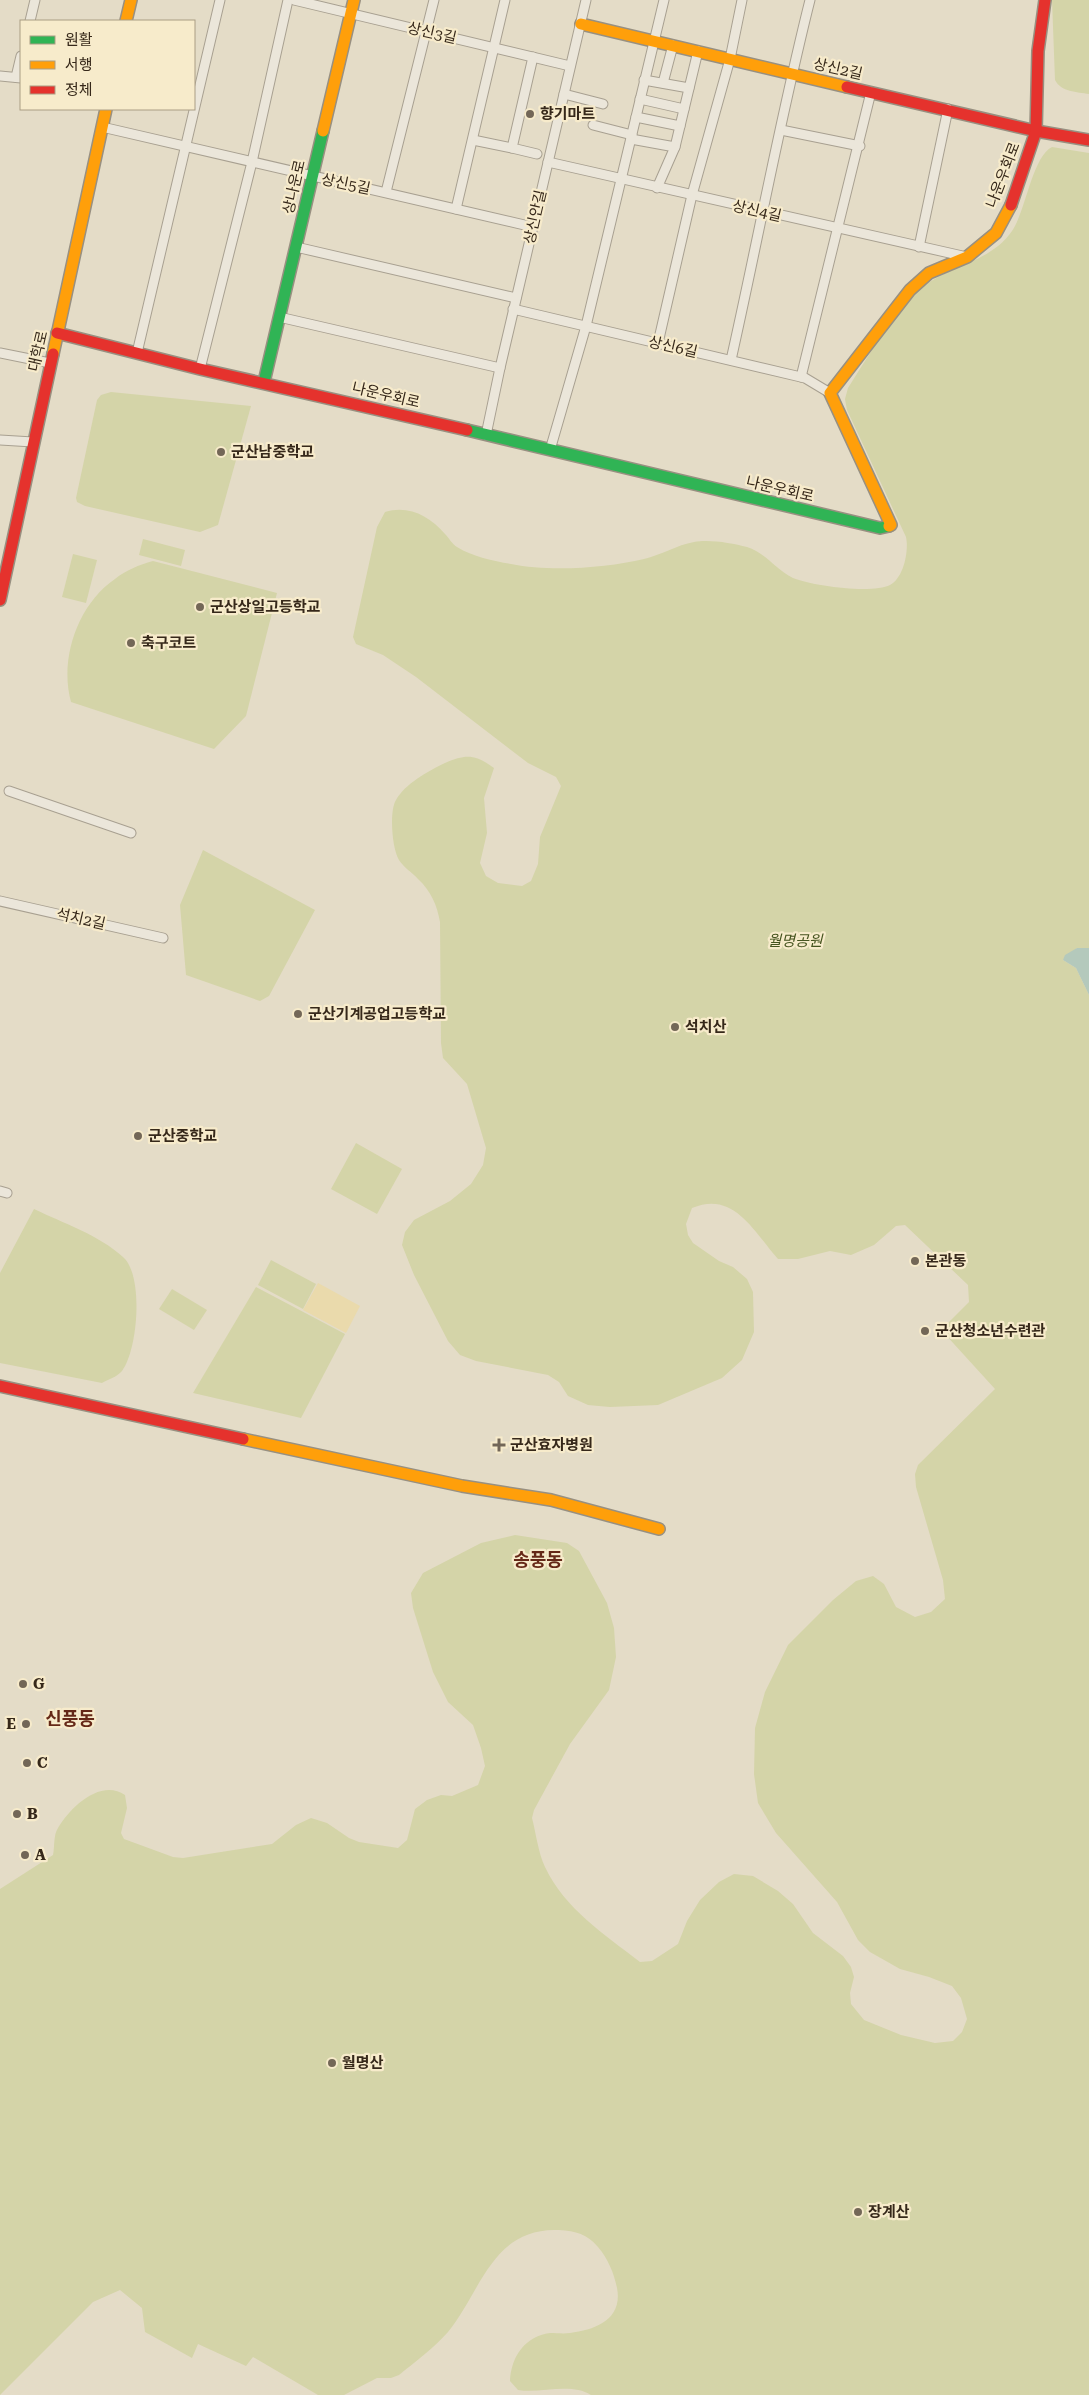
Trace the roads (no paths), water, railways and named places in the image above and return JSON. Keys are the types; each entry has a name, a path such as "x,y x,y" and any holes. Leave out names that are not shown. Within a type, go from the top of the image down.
{"street":[{"path":"30,20 35,0"},
{"path":"126,20 131,0"},
{"path":"195,104 220,0"},
{"path":"200,368 252,162 288,0"},
{"name":"상신3길","path":"294,0 570,66"},
{"name":"상나운로","path":"264,382 354,0"},
{"path":"386,192 434,0"},
{"path":"456,209 505,0"},
{"name":"상신안길","path":"486,435 586,0"},
{"path":"550,450 586,326 664,0"},
{"path":"658,343 692,196 730,59 742,0"},
{"path":"730,360 764,212 792,73 810,0"},
{"name":"나운우회로","path":"57,333 880,528 891,525 830,393 910,290 929,273 967,257 996,233 1014,198 1036,131 1038,51 1044,0"},
{"name":"상신2길","path":"581,24 1036,131 1089,140"},
{"path":"663,83 673,45"},
{"path":"657,188 675,147 698,51"},
{"path":"512,148 533,57"},
{"path":"0,76 19,78"},
{"path":"644,80 689,88"},
{"path":"801,377 872,92"},
{"path":"564,94 603,104"},
{"path":"640,99 684,109"},
{"path":"919,247 948,109"},
{"name":"대학로","path":"0,600 4,566 106,110"},
{"path":"136,352 194,110"},
{"path":"636,117 680,126"},
{"path":"593,125 675,147"},
{"name":"상신5길","path":"102,127 533,227"},
{"path":"780,130 860,146"},
{"path":"473,140 537,154"},
{"name":"상신4길","path":"548,162 967,257"},
{"path":"296,247 516,298"},
{"name":"상신6길","path":"514,309 801,377 830,393"},
{"path":"279,317 500,368"},
{"path":"0,353 50,363"},
{"path":"0,440 33,442"},
{"path":"9,791 131,833"},
{"name":"석치2길","path":"0,901 163,938"},
{"path":"0,1386 462,1486 551,1500 659,1530"}],"place":[{"name":"향기마트","path":"530,114"},
{"name":"군산남중학교","path":"221,452"},
{"name":"군산상일고등학교","path":"200,607"},
{"name":"축구코트","path":"131,643"},
{"name":"군산기계공업고등학교","path":"298,1014"},
{"name":"석치산","path":"675,1027"},
{"name":"군산중학교","path":"138,1136"},
{"name":"본관동","path":"915,1261"},
{"name":"군산청소년수련관","path":"925,1331"},
{"name":"군산효자병원","path":"499,1445"},
{"name":"G","path":"23,1684"},
{"name":"E","path":"26,1724"},
{"name":"C","path":"27,1763"},
{"name":"B","path":"17,1814"},
{"name":"A","path":"25,1855"},
{"name":"월명산","path":"332,2063"},
{"name":"장계산","path":"858,2212"}],"district":[{"name":"송풍동","path":"538,1559"},
{"name":"신풍동","path":"70,1718"}],"park label":[{"name":"월명공원","path":"795,941"}]}
